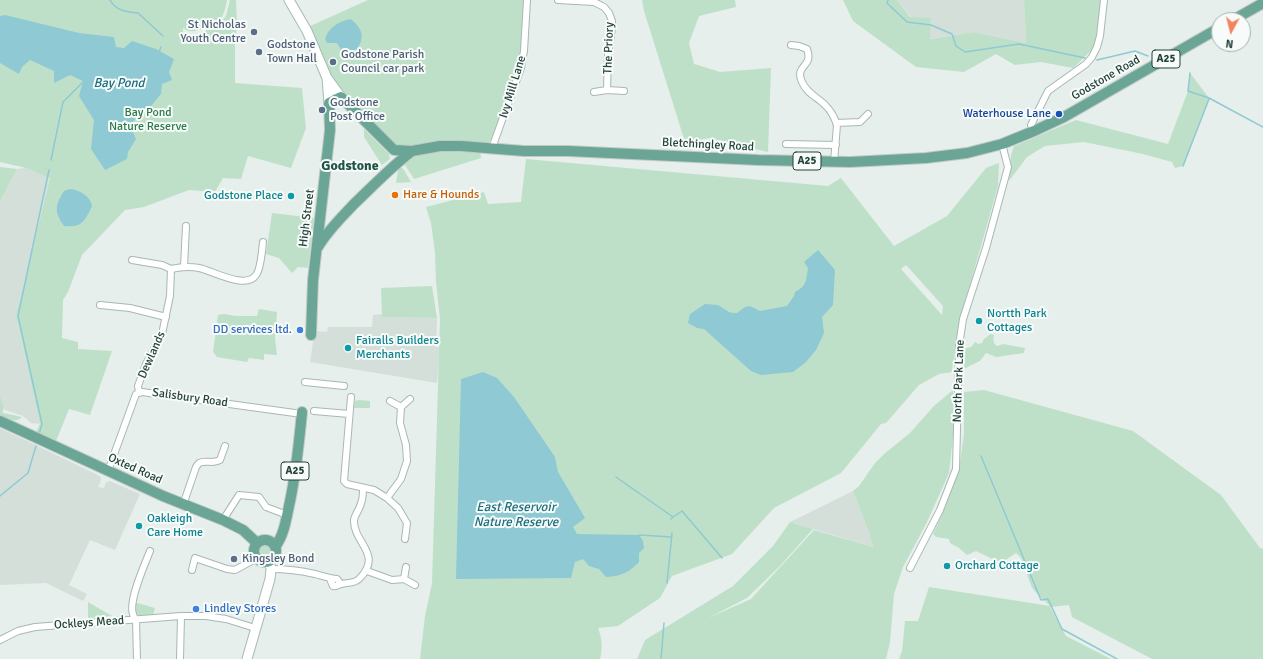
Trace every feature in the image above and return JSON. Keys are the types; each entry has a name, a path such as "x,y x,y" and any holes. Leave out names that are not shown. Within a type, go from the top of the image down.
{"main road":[{"path":"289,0 307,31 327,78 342,97 394,150 392,168"},
{"path":"1247,12 1263,3"},
{"name":"Godstone Road","path":"1002,144 1071,114 1211,33"},
{"path":"327,78 329,103 342,97"},
{"name":"High Street","path":"311,335 313,280 330,130 331,112 329,103"},
{"name":"Bletchingley Road","path":"412,152 440,146 524,151 568,151 751,160 850,162 926,158 967,153 1002,144"},
{"name":"A25","path":"394,150 412,152"},
{"path":"317,249 329,231 392,168 412,152"},
{"path":"319,223 329,231"},
{"name":"A25","path":"272,543 282,537 300,446 302,413"},
{"name":"Oxted Road","path":"0,421 183,505 223,520 243,530 257,543"},
{"path":"247,659 255,628 267,592 270,565 276,554 272,543 263,540 257,543 254,550 257,558 270,565"}],"street":[{"name":"Ivy Mill Lane","path":"492,148 521,68 524,51 527,0"},
{"name":"The Priory","path":"558,0 594,2 599,4 608,13 612,21 612,28 608,55 607,90"},
{"path":"1034,131 1031,125 1048,91 1086,64 1092,57 1100,36 1104,0"},
{"path":"791,45 807,49 809,58 800,71 802,83 805,89 826,105 832,113 836,123 834,162"},
{"name":"The Priory","path":"594,92 607,90 624,91"},
{"path":"836,123 860,122 868,114"},
{"path":"786,144 836,145"},
{"name":"North Park Lane","path":"910,568 940,510 956,469 960,334 986,248 1008,167 1002,144"},
{"path":"184,267 186,226"},
{"path":"132,260 162,265 171,269 184,267 199,268 237,280 245,281 252,280 258,274 263,242"},
{"name":"Dewlands","path":"139,392 138,386 146,364 162,334 170,296 171,269"},
{"name":"Dewlands","path":"100,305 130,308 166,317"},
{"path":"305,382 344,386"},
{"name":"Salisbury Road","path":"108,471 136,394 139,392 302,413"},
{"path":"351,397 343,479 347,484 374,490 387,498 398,508 407,523 405,539"},
{"path":"387,498 401,479 407,461 406,445 400,423 401,407 410,399"},
{"path":"390,401 401,407"},
{"path":"314,411 349,414"},
{"path":"183,505 199,463 205,461 216,462 220,460 224,446"},
{"path":"270,565 279,569 314,574 330,579 333,586 350,584 357,581 367,571 369,558 363,542 355,528 354,519 362,504 363,488"},
{"path":"223,520 239,496 259,497 266,507 287,515"},
{"path":"137,659 136,620 133,614 132,605 141,574 150,551"},
{"path":"192,570 195,558 227,569 235,570 257,558"},
{"path":"404,579 406,567"},
{"path":"367,571 392,580 404,579 415,585"},
{"path":"180,659 181,616"},
{"name":"Ockleys Mead","path":"0,640 18,631 35,627 181,616 206,616 226,619 255,628"}],"shaded area":[{"path":"897,0 1024,0 1026,43 974,32 929,39"},
{"path":"26,168 50,177 16,315 40,424 31,423 23,416 0,408 0,202 17,169"},
{"path":"382,314 383,317 437,318 436,347 440,347 437,383 310,362 314,335 317,331 327,332 328,327 372,327 373,315"},
{"path":"0,428 100,476 101,480 98,487 104,488 106,482 110,481 140,494 115,550 90,540 69,585 87,594 83,601 46,583 0,585"},
{"path":"853,491 873,547 790,522"}],"green space":[{"name":"Bay Pond Nature Reserve","path":"0,0 227,0 222,16 215,23 196,31 188,31 183,28 183,33 188,36 192,36 219,25 226,16 230,0 236,0 237,23 235,45 235,83 302,88 306,128 291,168 248,156 241,179 223,178 215,192 189,190 144,207 125,210 82,255 68,292 63,300 62,338 78,342 78,349 112,351 90,415 69,409 56,441 36,432 40,424 16,315 50,178 26,168 0,162"},
{"path":"368,0 524,0 521,62 494,136 489,142 400,148 393,145 336,86 308,27"},
{"path":"642,0 735,0 736,7 699,16 689,43 694,64 720,72 771,68 768,152 710,138 685,142 644,11"},
{"path":"843,0 897,0 910,17 931,18 930,39 974,32 1026,43 1024,0 1101,0 1099,26 1093,49 1073,68 1041,62 1015,65 996,54 964,72 916,67 853,21"},
{"path":"1190,73 1209,98 1183,166 1175,168 1172,162 1143,154 1084,142 1045,146 1027,157 1009,181 1011,155 1014,146 1076,120 1168,144 1188,91"},
{"path":"364,129 389,154 390,159 382,165 364,137"},
{"path":"434,150 480,151 481,158 414,179 403,162 414,156"},
{"path":"526,159 828,186 841,178 894,246 947,216 986,168 999,163 998,186 962,313 952,372 939,374 919,385 886,423 881,424 841,473 774,508 732,554 672,576 660,598 618,626 598,628 602,643 600,659 420,659 425,616 432,583 440,320 435,253 431,223 426,207 484,192 488,204 521,202","holes":["906,265 943,306 942,315 901,269"]},
{"path":"399,165 404,170 411,182 396,183"},
{"path":"0,167 17,169 0,202"},
{"path":"272,213 314,218 308,268 298,267 292,273 279,258 266,254"},
{"path":"432,286 437,318 382,317 381,288"},
{"path":"259,309 277,312 275,338 277,355 264,354 264,360 249,358 247,362 217,357 213,352 218,315 257,316"},
{"path":"991,334 994,335 993,338 997,346 1003,344 1025,348 1024,353 996,357 986,353 980,361 964,368 963,349 971,347 975,342 978,344 982,343 984,339"},
{"path":"953,390 953,436 949,473 927,522 903,567 894,594 890,642 886,659 637,659 645,640 733,586 773,546 790,522 813,529 779,567 747,598 708,618 751,599 814,530 873,547 853,491 859,486 875,463 910,433 934,406"},
{"path":"984,390 1133,431 1221,495 1260,548 1263,549 1263,659 1152,659 1072,617 1069,605 1050,607 1066,636 1111,659 899,659 902,651 905,621 918,621 929,587 1050,606 1032,588 1024,564 1016,553 1001,563 976,551 967,555 950,543 949,539 936,537 933,534 946,505 959,469 964,434 964,392"},
{"path":"0,397 3,404 3,413 22,417 20,419 8,419 0,415"},
{"path":"355,401 370,401 370,408 354,408"},
{"path":"265,542 272,547 273,550 268,557 265,558 258,553 257,550 262,543"},
{"path":"88,602 112,616 88,618"},
{"path":"134,602 155,608 153,615 141,616 137,614 135,611"}],"water":[{"name":"Bay Pond","path":"5,15 79,33 114,37 116,47 124,48 132,41 156,49 174,59 169,72 172,80 162,84 161,94 151,106 144,109 130,125 136,139 128,152 127,159 105,170 91,149 94,120 79,96 83,81 70,75 54,83 54,71 30,60 22,67 19,74 0,63 0,16"},
{"path":"350,19 357,25 362,36 360,45 357,49 343,51 337,43 327,43 325,39 329,31 338,23"},
{"path":"70,189 87,196 92,206 85,219 79,225 64,226 57,212 57,205 64,191"},
{"path":"818,250 835,270 833,305 822,317 824,333 816,350 806,362 793,372 761,375 751,371 704,329 697,328 688,323 690,314 705,304 718,305 733,313 737,313 745,307 750,306 760,311 787,306 795,292 804,285 808,268 804,262"},
{"name":"East Reservoir Nature Reserve","path":"483,372 497,378 514,397 555,457 558,472 585,518 573,527 577,534 639,535 643,541 644,548 639,553 639,562 631,569 621,575 606,577 599,569 589,566 583,559 575,562 571,578 456,579 461,379"}],"waterway":[{"path":"110,0 112,4 119,9 138,13 163,36"},
{"path":"888,0 887,3 907,22 931,25 952,34 956,46 965,52 1019,44 1085,58"},
{"path":"159,52 161,47"},
{"path":"1097,60 1135,51 1148,56"},
{"path":"1190,73 1188,91 1209,98 1263,127"},
{"path":"51,160 63,102 84,81"},
{"path":"1183,166 1209,99"},
{"path":"39,434 42,424 18,316 49,170"},
{"path":"0,496 28,473 36,446"},
{"path":"981,456 1041,600 1048,599 1062,629 1117,659"},
{"path":"616,477 673,517 671,519"},
{"path":"673,517 682,511 722,558"},
{"path":"667,583 672,533"},
{"path":"639,535 672,537"},
{"path":"661,659 664,623"}],"place":[{"name":"St Nicholas Youth Centre","path":"254,32"},
{"name":"Godstone Town Hall","path":"259,52"},
{"name":"Godstone Parish Council car park","path":"333,62"},
{"name":"Godstone Post Office","path":"322,110"},
{"name":"Waterhouse Lane","path":"1059,114"},
{"name":"Hare & Hounds","path":"395,195"},
{"name":"Godstone Place","path":"291,196"},
{"name":"Nortth Park Cottages","path":"979,321"},
{"name":"DD services ltd.","path":"300,330"},
{"name":"Fairalls Builders Merchants","path":"348,348"},
{"name":"Oakleigh Care Home","path":"139,526"},
{"name":"Kingsley Bond","path":"234,559"},
{"name":"Orchard Cottage","path":"947,566"},
{"name":"Lindley Stores","path":"196,609"}],"district":[{"name":"Godstone","path":"350,166"}]}
